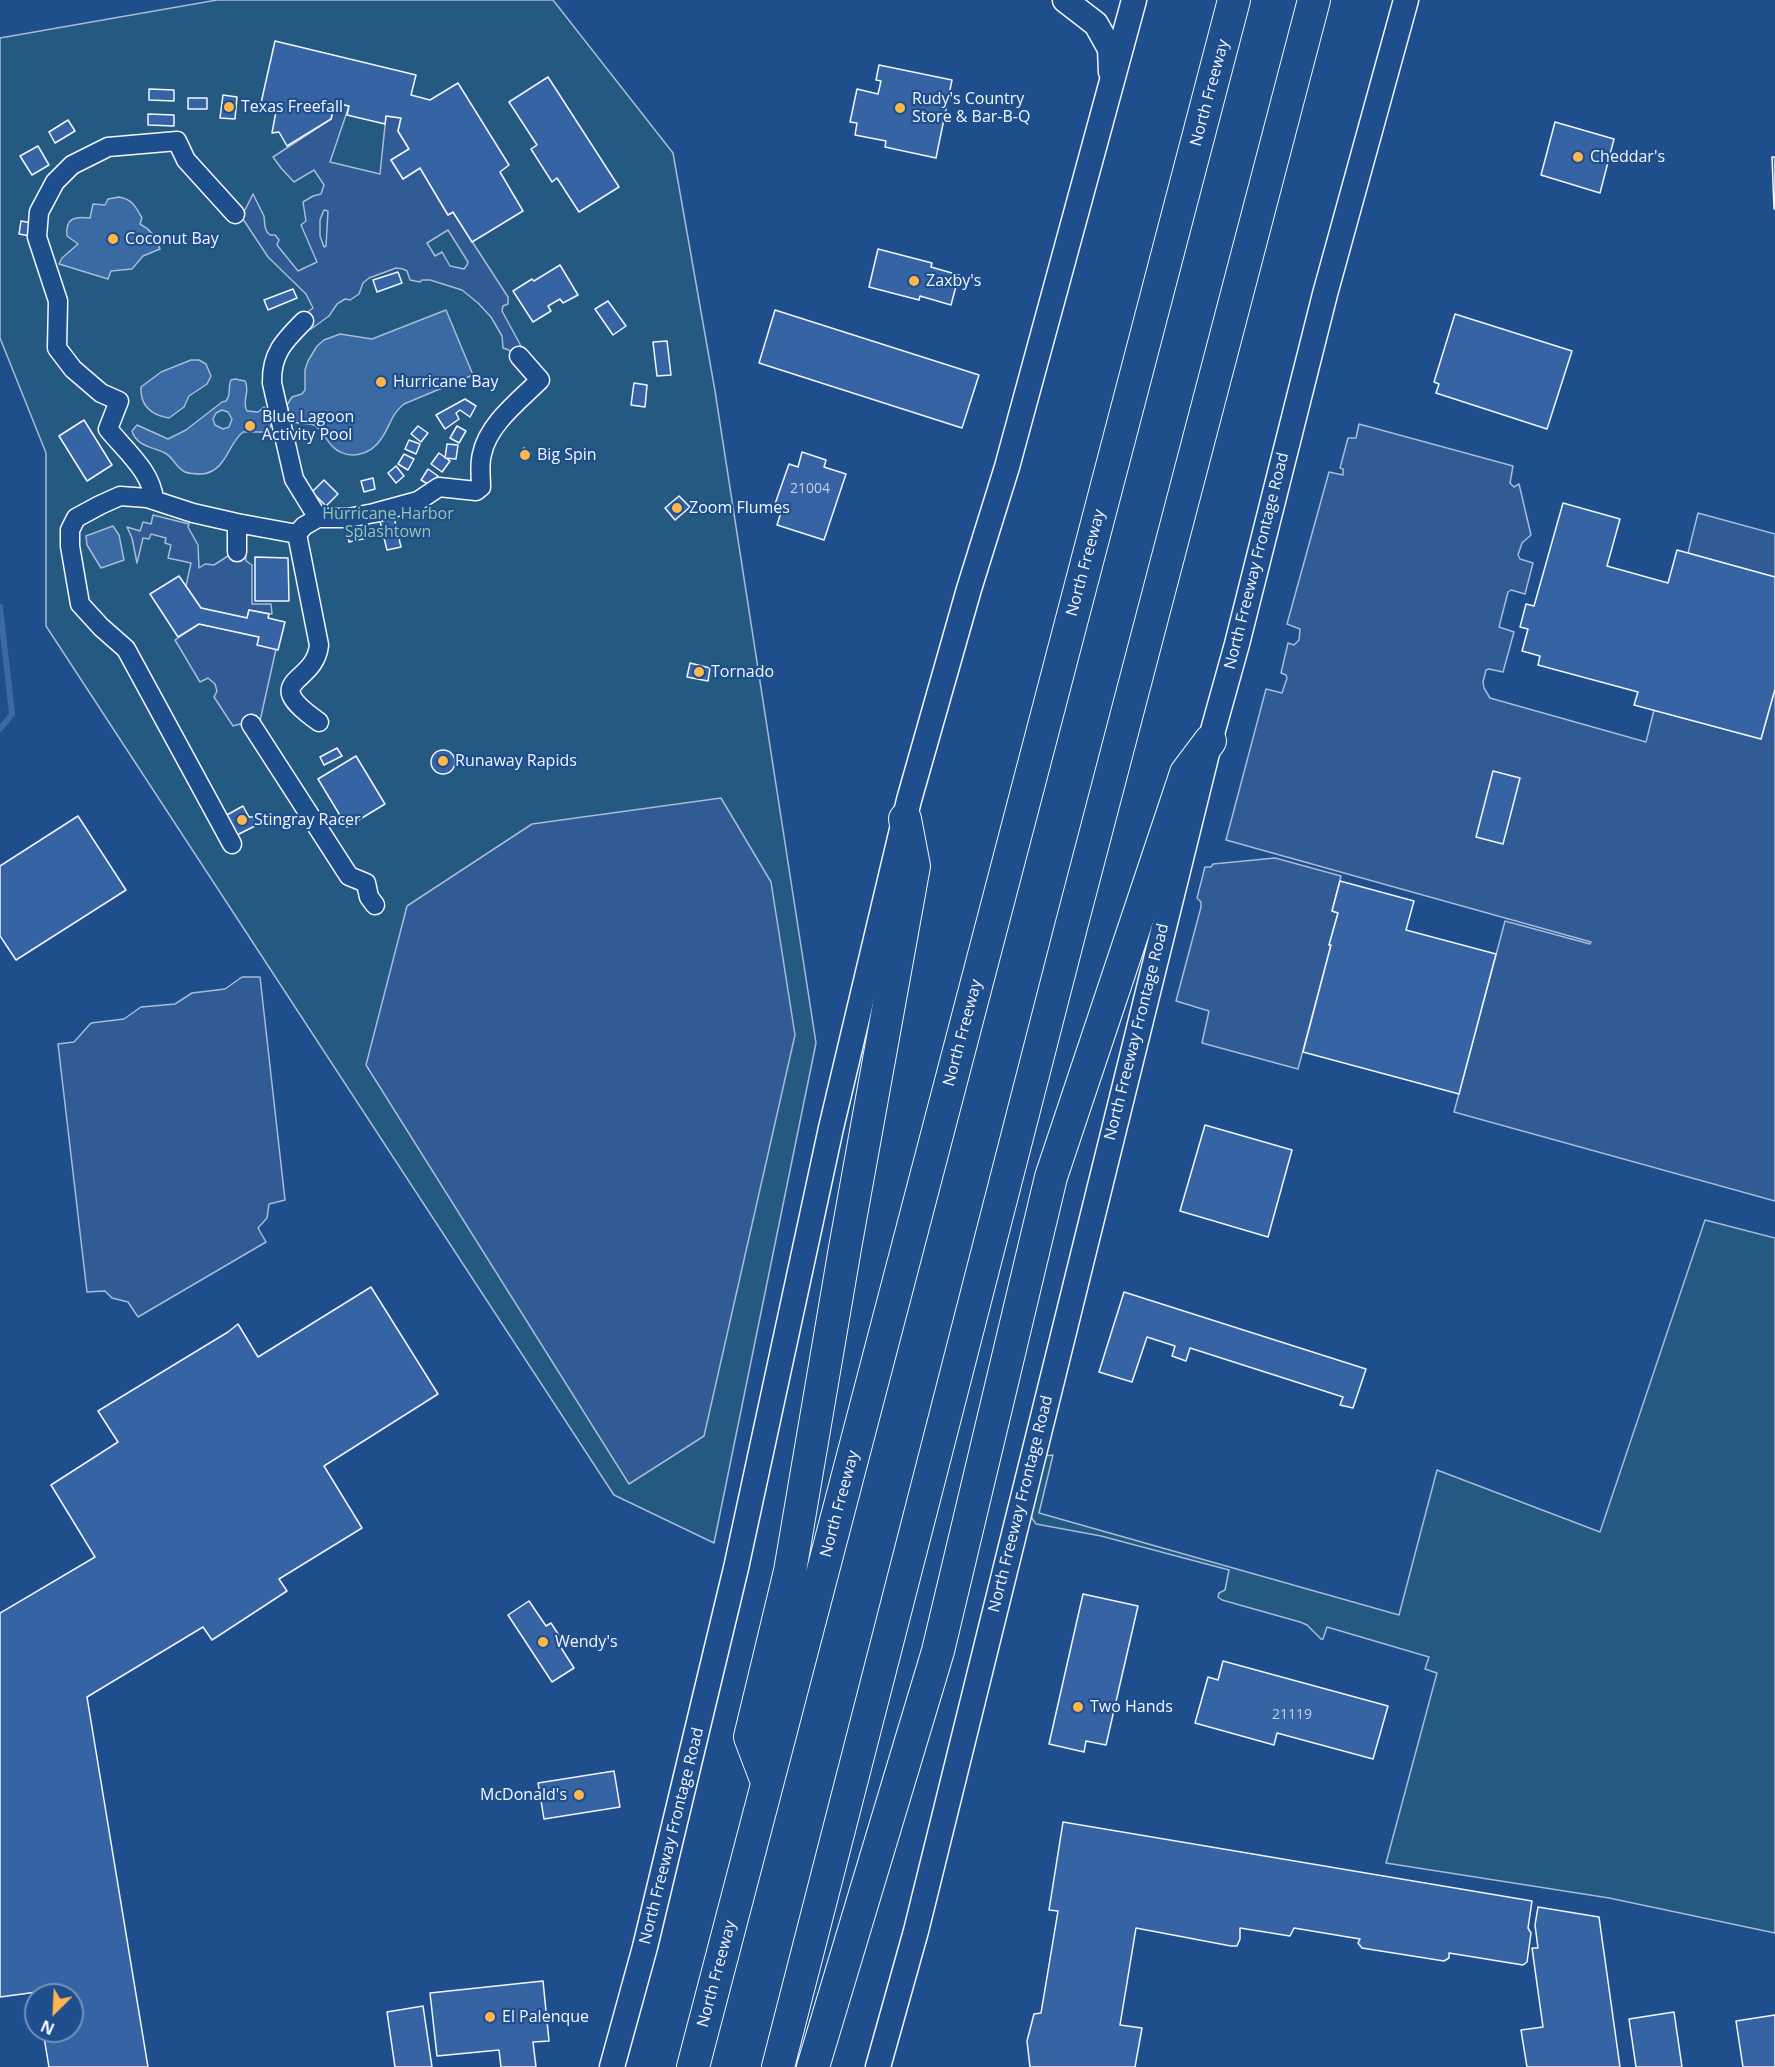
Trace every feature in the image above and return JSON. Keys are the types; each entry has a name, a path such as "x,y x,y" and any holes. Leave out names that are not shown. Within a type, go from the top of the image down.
{"highway":[{"name":"North Freeway","path":"693,2067 1234,0"},
{"path":"778,2067 1068,939 1314,0"},
{"path":"813,2067 938,1650 1051,1177 1186,773 1210,741"},
{"path":"767,1782 750,1737 790,1571 914,866 905,819"}],"main road":[{"path":"1065,0 1096,24 1110,49 1112,82"},
{"name":"North Freeway Frontage Road","path":"612,2067 645,1947 736,1568 831,1128 905,819 966,598 1007,468 1134,0"},
{"path":"1403,9 1421,0"},
{"name":"North Freeway Frontage Road","path":"878,2067 916,1931 1210,741 1237,644 1325,294 1403,9"}],"street":[{"path":"154,500 153,489 136,461 108,429 119,401 101,393 73,369 57,348 58,301 37,237 39,212 55,182 72,165 108,147 177,141 186,160 235,214"},
{"path":"304,321 281,346 272,366 276,403 294,479 318,518"},
{"path":"297,534 304,526 318,518 348,518 374,513 418,501 440,487 476,491 481,487 482,454 489,436 503,417 540,380 519,356"},
{"path":"232,843 126,649 80,604 70,546 70,530 76,518 120,496 154,500 193,513 297,534"},
{"path":"237,523 237,552"},
{"path":"297,534 319,645 318,655 312,667 296,678 291,687 291,695 298,706 319,722"},
{"path":"251,724 349,876 366,883 369,897 375,905"}],"green space":[{"name":"Hurricane Harbor Splashtown","path":"217,0 553,0 673,153 715,391 816,1043 714,1543 614,1495 46,626 46,453 0,338 0,38"},
{"path":"1705,1220 1775,1238 1775,1933 1609,1898 1386,1863 1437,1673 1425,1669 1429,1657 1327,1627 1321,1639 1307,1625 1300,1622 1218,1597 1219,1593 1225,1590 1229,1570 1101,1536 1036,1524 1031,1516 1029,1499 1034,1481 1045,1456 1053,1455 1039,1513 1399,1615 1437,1470 1600,1532"}],"shaded area":[{"path":"335,103 349,106 330,162 380,174 386,116 401,118 398,131 409,149 391,160 403,179 420,168 448,215 453,212 508,297 508,304 503,306 502,311 521,346 522,354 516,358 509,350 503,348 502,336 491,317 462,290 430,280 420,282 410,280 407,271 403,269 396,268 369,278 363,283 359,294 337,304 329,316 311,329 301,317 313,308 306,294 268,257 237,210 245,210 253,194 264,216 267,232 275,235 279,240 277,245 298,271 317,262 301,225 306,221 303,202 321,194 324,185 314,170 294,182 273,157 331,119","holes":["324,210 328,211 326,246 324,247 320,236 320,220","448,230 468,262 464,269 450,266 442,252 435,256 427,243"]},
{"name":"Coconut Bay","path":"119,197 136,207 142,218 140,224 153,234 160,249 143,256 132,269 111,271 108,279 59,264 62,258 78,244 67,236 69,222 80,217 90,218 93,204 105,205 108,199"},
{"name":"Hurricane Bay","path":"446,310 473,375 404,404 396,412 381,439 371,449 358,455 344,454 332,446 314,425 291,421 287,405 292,397 302,394 305,390 305,370 308,361 317,346 324,340 340,334 372,339"},
{"path":"191,360 199,360 206,364 211,376 207,384 189,396 184,407 169,418 157,415 148,409 142,399 141,387 161,372"},
{"name":"Blue Lagoon Activity Pool","path":"231,380 245,381 247,411 258,412 264,407 268,410 271,425 268,432 243,432 233,443 222,462 211,472 191,474 185,472 168,455 141,443 134,436 132,431 137,425 168,439 186,430 226,401","holes":["222,410 228,412 232,419 229,427 223,429 215,425 213,419 216,413"]},
{"path":"1359,424 1513,466 1510,483 1514,487 1519,484 1531,535 1522,543 1518,555 1520,559 1533,563 1525,594 1511,590 1508,592 1499,627 1514,632 1503,672 1486,670 1483,682 1490,698 1646,742 1654,710 1761,739 1775,689 1775,1201 1454,1112 1505,921 1590,944 1591,942 1226,840 1266,689 1282,693 1287,678 1281,673 1288,643 1294,645 1299,640 1300,629 1287,624 1329,472 1343,475 1343,469 1340,468 1348,438 1356,438"},
{"path":"1698,513 1775,534 1775,577 1688,553"},
{"path":"153,515 189,524 188,527 198,545 199,568 205,564 214,565 228,556 229,552 245,552 246,561 252,565 252,604 271,604 272,614 249,610 247,618 201,608 186,586 191,563 168,558 171,545 165,543 166,538 151,534 149,539 143,538 137,563 132,538 127,527 140,531 143,522 151,524"},
{"path":"113,526 119,535 124,560 101,568 87,545 86,536"},
{"path":"199,624 259,637 276,649 260,721 244,727 240,724 233,726 214,697 217,691 215,684 208,678 200,682 175,640"},
{"path":"721,798 771,882 795,1035 704,1436 629,1484 366,1065 407,906 532,824"},
{"path":"1275,858 1341,876 1332,911 1338,913 1329,945 1331,945 1298,1069 1202,1043 1209,1011 1176,1001 1201,907 1201,902 1197,898 1205,867 1211,867 1213,864"},
{"path":"242,977 260,977 285,1200 269,1204 267,1218 258,1228 266,1242 138,1317 128,1302 112,1298 105,1291 87,1292 58,1044 74,1042 91,1023 124,1019 141,1007 175,1004 192,993 225,989"}],"building":[{"path":"275,41 416,75 411,95 430,100 458,83 509,165 500,172 523,211 472,242 453,212 448,215 420,168 403,179 391,160 409,149 398,131 401,118 386,116 385,124 347,115 349,106 335,103 331,119 287,146 279,132 272,133 277,106 261,103"},
{"name":"Rudy's Country Store & Bar-B-Q","path":"879,65 952,80 936,158 885,147 886,141 855,135 857,123 850,122 857,89 878,94 881,81 876,80"},
{"path":"548,77 619,187 579,212 557,178 552,182 531,149 537,145 509,102"},
{"path":"149,89 174,90 174,101 149,100"},
{"name":"Texas Freefall","path":"223,95 237,97 235,119 220,118"},
{"path":"188,98 207,98 207,109 188,109"},
{"path":"148,114 174,115 174,126 148,125"},
{"path":"68,120 75,131 55,143 49,132"},
{"name":"Cheddar's","path":"1555,122 1614,139 1600,193 1541,175"},
{"path":"38,146 49,165 32,175 20,156"},
{"path":"1772,157 1775,157 1775,209 1774,209"},
{"path":"21,221 32,223 30,236 19,234"},
{"name":"Zaxby's","path":"878,249 932,263 931,267 959,275 951,305 920,296 919,300 869,287"},
{"path":"560,265 578,295 563,303 560,299 548,306 551,311 533,322 513,291"},
{"path":"398,272 402,283 377,292 373,280"},
{"path":"293,289 297,298 268,310 264,300"},
{"path":"608,301 626,326 613,335 595,309"},
{"path":"775,310 979,375 962,428 759,363"},
{"path":"1455,314 1572,351 1547,429 1436,393 1439,384 1434,382"},
{"path":"667,341 671,375 657,376 653,342"},
{"path":"634,383 647,385 645,407 631,405"},
{"path":"465,399 476,406 470,417 460,410 456,413 459,419 445,429 436,415"},
{"path":"84,420 112,465 87,481 59,436"},
{"path":"418,426 428,433 421,442 411,434"},
{"path":"457,426 466,431 459,443 450,438"},
{"path":"409,440 420,444 416,454 405,449"},
{"path":"447,444 458,445 456,459 445,458"},
{"name":"Big Spin","path":"524,448 531,453 526,461 519,456"},
{"path":"802,452 826,460 824,467 846,474 824,540 777,525 783,506 775,504 789,464 798,467"},
{"path":"439,453 450,461 442,472 431,464"},
{"path":"404,454 414,459 408,470 398,464"},
{"path":"396,466 404,476 396,483 388,473"},
{"path":"428,469 438,476 431,486 421,480"},
{"path":"373,478 375,489 364,492 361,481"},
{"path":"324,480 338,494 326,506 312,492"},
{"name":"Zoom Flumes","path":"679,496 690,507 675,520 665,508"},
{"path":"1563,503 1620,519 1607,566 1668,583 1677,550 1775,577 1775,689 1761,739 1634,705 1638,692 1538,665 1540,656 1522,651 1528,629 1520,627 1526,604 1534,606"},
{"path":"393,513 401,547 387,550 379,517"},
{"path":"365,527 367,538 349,542 347,531"},
{"path":"255,557 288,558 289,601 255,601"},
{"path":"179,576 201,608 247,618 249,610 269,614 268,618 285,622 278,650 257,645 259,637 199,624 178,637 150,594"},
{"name":"Tornado","path":"690,663 710,668 708,681 687,677"},
{"path":"337,748 342,756 324,765 320,757"},
{"name":"Runaway Rapids","path":"443,750 452,753 455,762 452,771 443,774 434,771 431,762 434,753"},
{"path":"356,756 385,804 347,827 318,779"},
{"path":"1493,771 1520,778 1503,844 1476,837"},
{"name":"Stingray Racer","path":"243,806 249,817 256,817 259,824 231,838 225,816"},
{"path":"78,816 126,890 16,960 0,936 0,866"},
{"path":"1340,881 1414,901 1406,930 1496,954 1459,1094 1303,1052 1338,913 1332,911"},
{"path":"1205,1125 1292,1150 1268,1237 1180,1211"},
{"path":"371,1287 438,1394 324,1466 362,1528 279,1579 287,1591 212,1640 203,1627 87,1697 148,2067 49,2067 45,2043 84,2043 84,1983 24,1983 24,1994 0,1997 0,1613 95,1557 51,1485 118,1442 98,1411 238,1324 258,1357"},
{"path":"1124,1292 1366,1369 1353,1408 1340,1405 1343,1397 1190,1348 1186,1361 1172,1356 1175,1346 1147,1337 1132,1382 1099,1372"},
{"path":"1083,1594 1138,1606 1106,1745 1086,1741 1084,1752 1049,1744"},
{"name":"Wendy's","path":"529,1601 546,1626 551,1623 562,1640 558,1643 574,1668 552,1682 508,1615"},
{"path":"1223,1661 1388,1706 1373,1759 1277,1733 1274,1745 1195,1723 1208,1677 1218,1680"},
{"name":"McDonald's","path":"614,1771 620,1807 544,1819 538,1783"},
{"path":"1063,1822 1532,1901 1527,1962 1523,1965 1449,1953 1449,1958 1444,1961 1362,1948 1358,1943 1360,1939 1294,1928 1290,1936 1240,1928 1240,1939 1237,1946 1231,1946 1136,1928 1120,2025 1142,2028 1135,2067 1030,2067 1027,2041 1034,2014 1041,2013 1058,1911 1049,1910"},
{"path":"1538,1907 1599,1917 1620,2067 1527,2067 1521,2030 1543,2027 1532,1948 1538,1948 1535,1925"},
{"name":"El Palenque","path":"543,1981 549,2041 533,2042 536,2067 501,2067 499,2050 437,2056 430,1993"},
{"path":"423,2006 432,2067 395,2067 387,2012"},
{"path":"1674,2012 1682,2067 1636,2067 1629,2019"},
{"path":"1775,2015 1775,2067 1743,2067 1736,2021"}],"waterway":[{"path":"0,607 12,714 0,729"}],"place":[{"name":"Texas Freefall","path":"229,107"},
{"name":"Rudy's Country Store & Bar-B-Q","path":"900,108"},
{"name":"Cheddar's","path":"1578,157"},
{"name":"Coconut Bay","path":"113,239"},
{"name":"Zaxby's","path":"914,281"},
{"name":"Hurricane Bay","path":"381,382"},
{"name":"Blue Lagoon Activity Pool","path":"250,426"},
{"name":"Big Spin","path":"525,455"},
{"name":"Zoom Flumes","path":"677,508"},
{"name":"Tornado","path":"699,672"},
{"name":"Runaway Rapids","path":"443,761"},
{"name":"Stingray Racer","path":"242,820"},
{"name":"Wendy's","path":"543,1642"},
{"name":"Two Hands","path":"1078,1707"},
{"name":"McDonald's","path":"579,1795"},
{"name":"El Palenque","path":"490,2017"}]}
